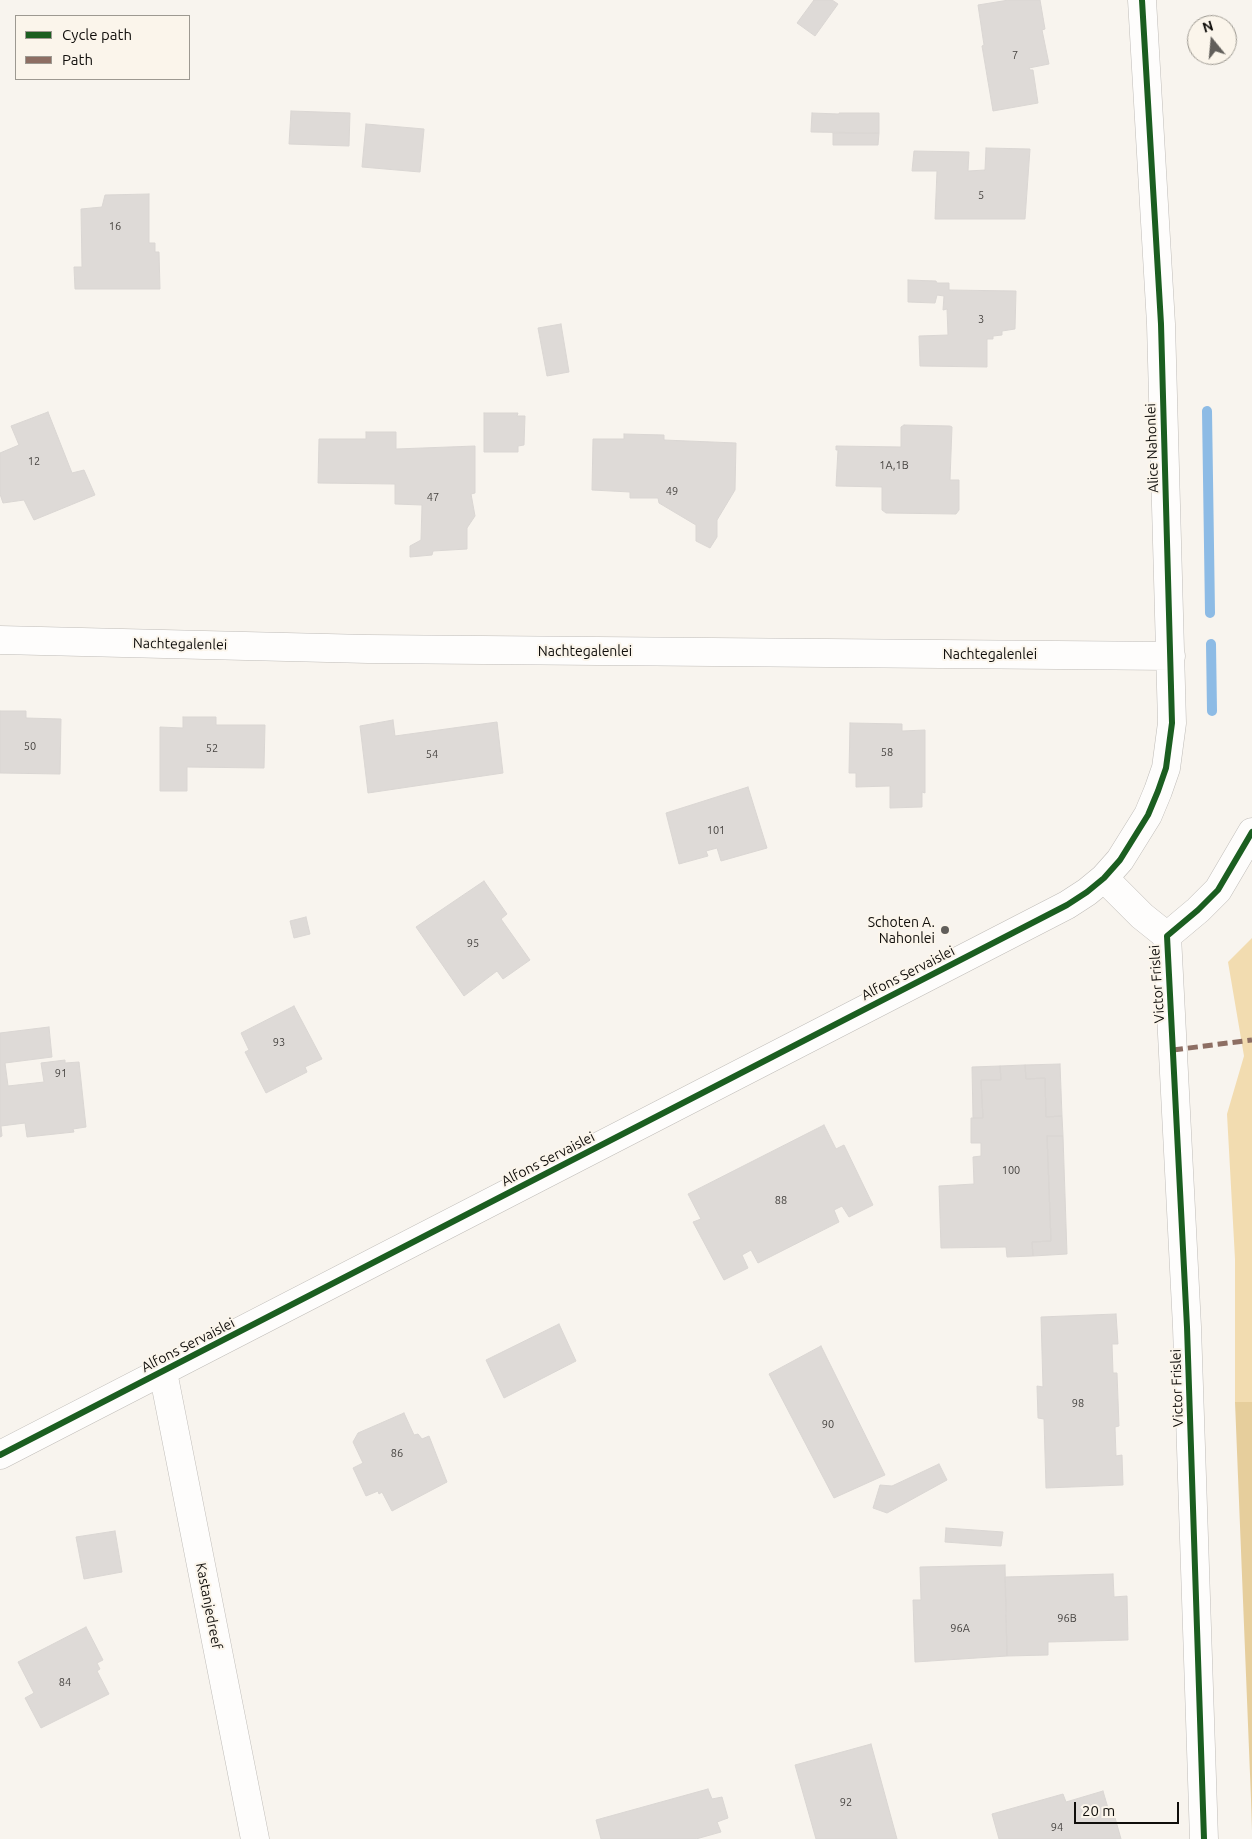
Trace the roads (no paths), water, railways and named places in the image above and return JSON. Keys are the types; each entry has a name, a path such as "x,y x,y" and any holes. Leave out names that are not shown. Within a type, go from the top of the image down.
{"street":[{"name":"Alice Nahonlei","path":"1104,878 1120,860 1148,815 1166,768 1172,723 1161,324 1142,0"},
{"name":"Nachtegalenlei","path":"0,640 368,649 1171,656"},
{"path":"1167,936 1218,890 1252,832"},
{"name":"Victor Frislei","path":"1104,878 1142,916 1167,936 1187,1327 1204,1839"},
{"name":"Alfons Servaislei","path":"0,1455 1067,905 1104,878"},
{"name":"Kastanjedreef","path":"163,1372 255,1839"}],"waterway":[{"path":"1207,411 1210,613"},
{"path":"1211,644 1212,711"}],"place":[{"name":"Schoten A. Nahonlei","path":"945,930"}]}
